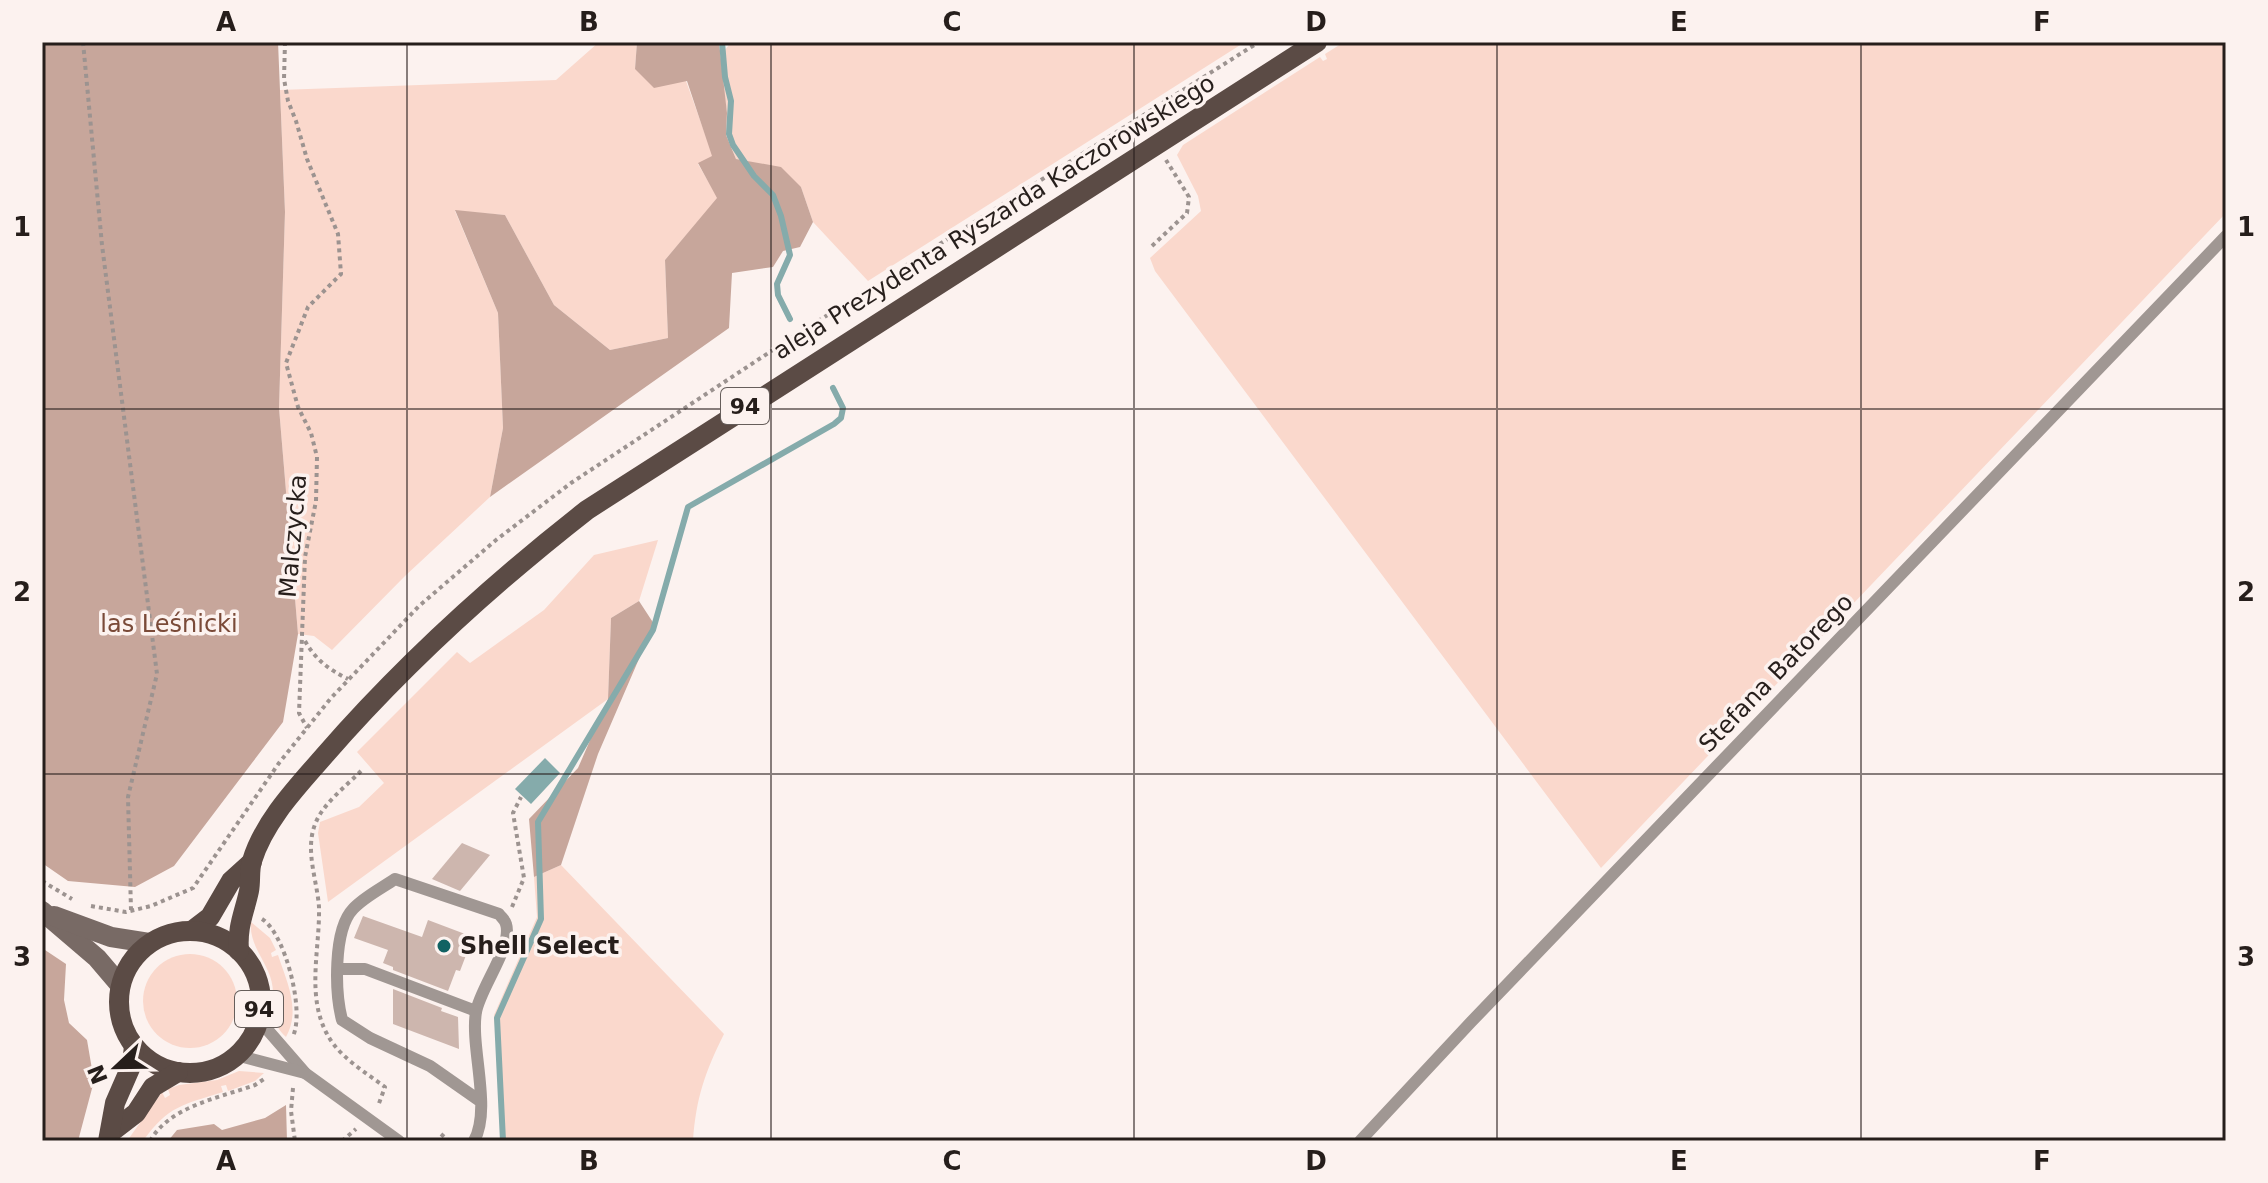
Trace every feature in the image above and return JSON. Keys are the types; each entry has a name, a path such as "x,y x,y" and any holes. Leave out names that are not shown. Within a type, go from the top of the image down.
{"main road":[{"name":"aleja Prezydenta Ryszarda Kaczorowskiego","path":"239,951 240,918 249,892 252,862 266,831 291,794 372,701 479,597 587,510 1317,42"},
{"name":"aleja Prezydenta Ryszarda Kaczorowskiego","path":"193,930 210,917 231,881 252,862"},
{"path":"44,912 111,937 149,943"},
{"path":"44,912 97,958 120,985"},
{"path":"178,1072 146,1058 134,1046 123,1027 119,1006 120,985 131,961 149,943 170,933 193,930 210,933 239,951"},
{"name":"94","path":"109,1137 136,1113 153,1087 178,1072 209,1069 236,1055 250,1039 259,1020 260,995 253,970 239,951"},
{"name":"94","path":"109,1137 115,1103 132,1064 134,1046"}],"lane":[{"name":"Stefana Batorego","path":"1360,1141 2226,236"},
{"path":"474,1141 480,1126 480,1101 476,1011 506,938 506,924 499,914 395,879 354,908 341,926 338,1007 342,1020 370,1038 430,1066 480,1101"},
{"path":"339,969 365,969 476,1011"},
{"path":"259,1020 305,1073 399,1141"},
{"path":"236,1055 305,1073"}],"path":[{"path":"83,42 102,245 157,674 128,797 131,910"},
{"name":"Malczycka","path":"285,42 284,79 288,101 307,159 338,234 341,274 308,307 286,363 317,457 316,501 305,557 299,713 307,728"},
{"path":"1152,246 1187,213 1189,197 1156,145"},
{"path":"304,638 312,654 325,667 349,680"},
{"path":"506,924 524,878 513,813 521,797"},
{"path":"270,924 280,943 299,1008 296,1030"},
{"path":"150,1141 157,1128 173,1115 255,1085 268,1077"},
{"path":"293,1088 291,1111 295,1141"},
{"path":"441,1134 449,1141"}],"shaded area":[{"path":"599,42 637,42 635,69 686,81 713,156 698,164 718,198 665,260 668,338 610,350 554,305 505,215 455,211 498,313 503,428 490,497 332,650 314,636 298,634 279,408 285,212 280,90 556,80"},
{"path":"731,42 1245,42 868,281 813,222 801,187 736,159 726,135 727,113 719,58"},
{"path":"1344,42 2226,42 2226,213 1601,868 1155,271 1150,258 1201,211 1198,196 1177,155 1183,145 1320,57 1323,61 1327,59 1325,54"},
{"path":"658,540 639,601 611,618 608,699 328,902 318,833 320,822 359,807 384,783 357,752 457,652 470,663 544,610 594,555"},
{"path":"561,865 724,1034 702,1086 693,1141 505,1141 494,1015 537,917 534,877"},
{"path":"251,922 270,938 276,950 271,953 272,957 278,955 288,986 292,1017 286,1037 276,1023 272,984 254,943"},
{"path":"181,954 199,954 224,967 234,983 237,1001 234,1019 224,1035 199,1048 181,1048 156,1035 143,1010 143,992 156,967"},
{"path":"239,1071 264,1073 255,1081 228,1091 226,1085 221,1086 223,1092 169,1113 143,1141 127,1141 162,1092 165,1098 170,1095 168,1089 217,1080"}],"green space":[{"name":"las Leśnicki","path":"42,42 278,42 285,212 279,408 298,634 283,722 174,866 135,887 68,881 42,863"},
{"path":"637,42 719,42 727,113 726,135 736,159 781,167 801,187 813,222 800,247 783,251 773,267 732,273 729,328 490,497 503,428 498,313 455,210 505,215 554,305 610,350 668,338 665,260 717,198 698,163 712,156 687,81 654,88 635,69"},
{"path":"639,601 654,624 598,754 561,865 534,877 529,819 578,768 608,699 611,618"},
{"path":"42,948 66,964 64,1000 69,1023 87,1040 94,1081 78,1141 42,1141"},
{"path":"286,1105 287,1141 168,1141 177,1130 214,1124 222,1130 265,1118"}],"water":[{"path":"545,758 560,773 531,804 515,789"}],"building":[{"path":"462,843 490,855 460,891 432,879"},
{"path":"363,916 422,937 428,920 473,937 460,971 456,970 448,991 393,970 393,967 383,963 388,950 354,938"},
{"path":"393,989 458,1017 459,1049 393,1024"}],"waterway":[{"path":"722,42 731,101 729,134 754,176 773,195 781,216 790,255 777,284 778,295 790,319"},
{"path":"503,1141 497,1018 541,919 538,822 653,630 688,507 834,424 841,418 843,408 833,388"}],"place":[{"name":"Shell Select","path":"444,946"}]}
